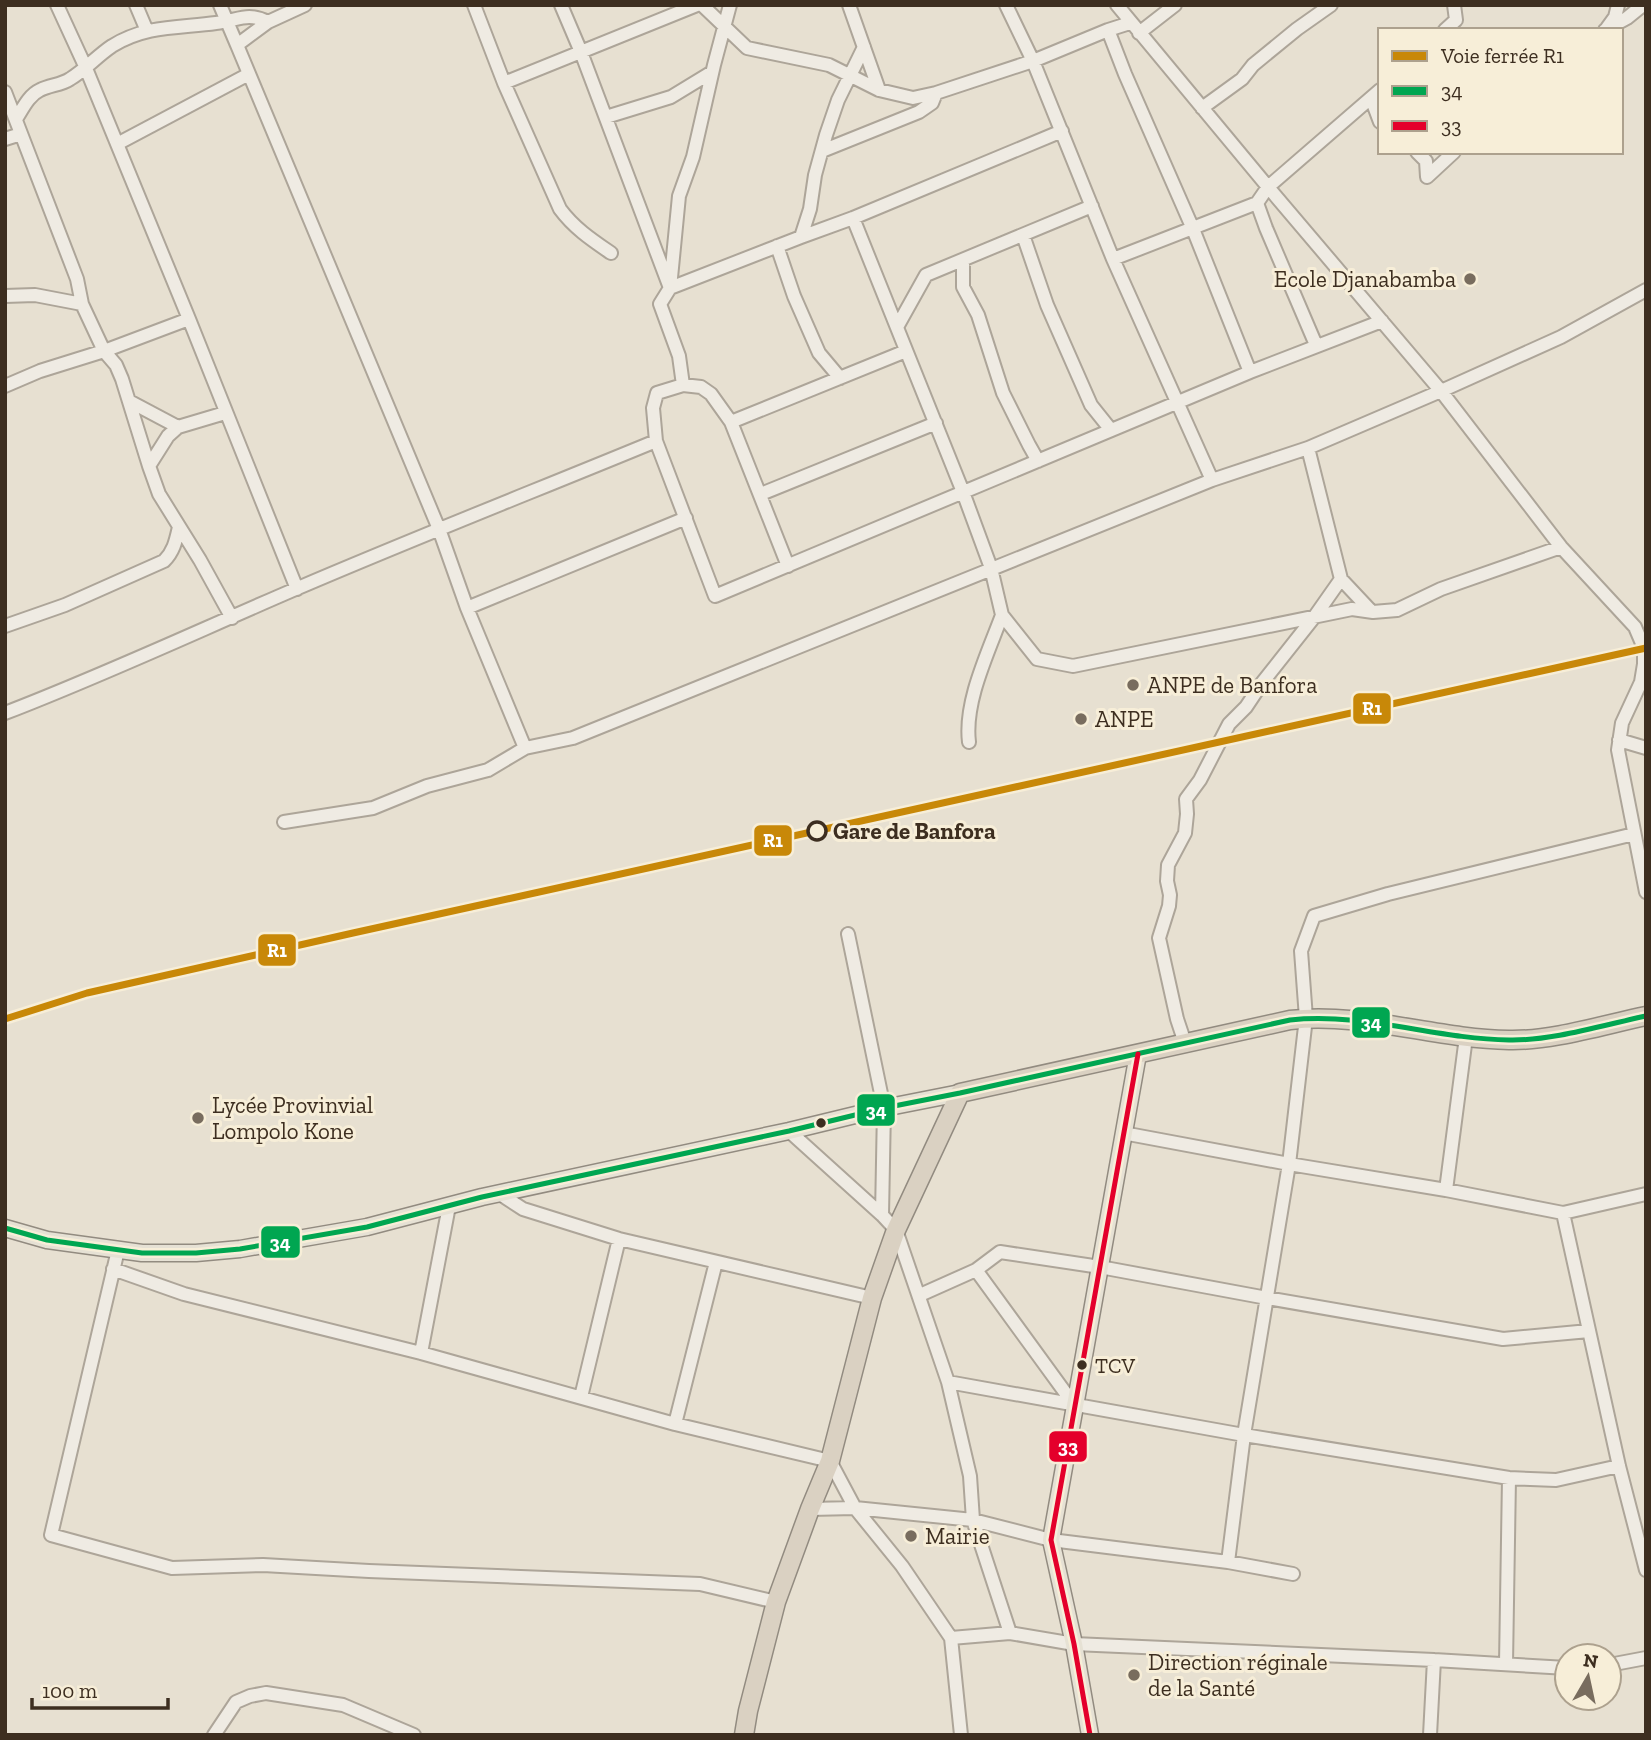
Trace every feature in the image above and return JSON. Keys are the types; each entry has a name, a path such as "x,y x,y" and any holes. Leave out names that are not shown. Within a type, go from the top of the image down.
{"highway":[{"path":"744,1735 776,1602 830,1461 872,1298 896,1230 960,1093 1306,1018 1363,1021 1466,1037 1530,1040 1646,1016"}],"main road":[{"path":"1090,1735 1074,1644 1051,1540 1138,1054"},
{"path":"5,1228 47,1240 118,1250 169,1254 240,1249 367,1227 500,1194 960,1093"}],"street":[{"path":"57,5 85,66 189,319 297,589"},
{"path":"136,5 147,31"},
{"path":"220,5 439,529 467,608 525,748"},
{"path":"237,46 268,22 305,5"},
{"path":"474,5 504,83 560,209 569,221 611,253"},
{"path":"561,5 670,288"},
{"path":"504,83 700,5 747,48"},
{"path":"683,385 678,356 660,304 670,288 679,196 693,157 730,5"},
{"path":"849,5 879,90"},
{"path":"1006,5 1033,61 1113,259 1212,480"},
{"path":"1117,5 1441,391 1561,547 1635,627 1645,647 1641,682 1622,723 1618,750 1646,892"},
{"path":"1139,33 1175,5"},
{"path":"1202,108 1242,79 1253,65 1297,29 1331,5"},
{"path":"1447,28 1456,20 1454,5"},
{"path":"1607,28 1615,17 1618,5"},
{"path":"1608,28 1627,18 1643,5"},
{"path":"16,118 33,94 68,81 122,40 147,31 181,25 227,22 250,16 268,22"},
{"path":"606,117 671,97 713,68 726,51 747,48 829,65 879,90 913,98 1033,61 1130,23"},
{"path":"1108,30 1193,229 1250,372"},
{"path":"801,237 810,209 815,175 838,100 864,47"},
{"path":"829,65 839,89 838,100"},
{"path":"117,144 249,74"},
{"path":"5,92 77,279 82,303 104,351 116,365 161,497 232,618"},
{"path":"822,151 919,112 932,103 936,93"},
{"path":"1113,259 1257,203 1268,187 1376,94"},
{"path":"670,288 853,219 1062,131"},
{"path":"5,139 21,134"},
{"path":"1419,154 1426,161 1427,177 1452,154"},
{"path":"1257,203 1316,345"},
{"path":"897,327 926,275 1092,206"},
{"path":"853,219 992,568 1002,615 1037,659 1073,666 1352,609 1373,612 1397,610 1441,589 1561,547"},
{"path":"1023,235 1047,305 1091,405 1111,430"},
{"path":"777,246 793,296 819,352 840,378"},
{"path":"963,260 963,287 978,315 1003,393 1038,461"},
{"path":"285,822 373,808 427,786 488,770 525,748 572,738 1212,480 1308,448 1562,337 1646,290"},
{"path":"5,296 35,295 82,303"},
{"path":"5,386 40,371 104,351 189,319"},
{"path":"788,566 731,422 711,394 701,387 683,385 657,393 653,408 656,441 715,596 788,566 1177,402 1382,320"},
{"path":"731,422 906,351"},
{"path":"129,401 178,427"},
{"path":"149,466 167,436 178,427 225,413"},
{"path":"761,494 936,423"},
{"path":"5,713 78,685 439,529 656,441"},
{"path":"1308,448 1341,579 1373,612"},
{"path":"467,608 687,519"},
{"path":"5,626 65,605 164,561 175,546 179,527"},
{"path":"1185,1043 1159,938 1169,906 1168,865 1185,833 1186,799 1200,780 1229,724 1246,707 1341,579"},
{"path":"969,742 967,721 970,705 1002,615"},
{"path":"1619,740 1646,748"},
{"path":"1228,1562 1244,1435 1289,1164 1306,1018 1301,951 1314,916 1388,894 1634,834"},
{"path":"848,934 884,1108 882,1215"},
{"path":"1446,1190 1466,1037"},
{"path":"789,1131 896,1230 948,1381 970,1476 973,1520 1010,1633"},
{"path":"1124,1133 1563,1213 1646,1194"},
{"path":"500,1194 523,1209 619,1238 872,1298"},
{"path":"421,1353 449,1206"},
{"path":"1563,1213 1619,1466 1646,1570"},
{"path":"581,1396 619,1238"},
{"path":"118,1250 51,1535 172,1568 263,1565 700,1584 776,1602"},
{"path":"919,1296 976,1270 1000,1252 1100,1267 1503,1339 1589,1331"},
{"path":"675,1424 716,1262"},
{"path":"113,1269 184,1294 421,1353 675,1424 830,1461 855,1508 902,1566 951,1638 961,1735"},
{"path":"976,1270 1075,1406"},
{"path":"948,1381 1075,1406 1509,1478 1556,1480 1619,1466"},
{"path":"1506,1664 1509,1478"},
{"path":"810,1509 855,1508 973,1520 1051,1540 1228,1562 1293,1574"},
{"path":"951,1638 1010,1633 1074,1644 1553,1667"},
{"path":"1623,1662 1646,1658"},
{"path":"1430,1735 1434,1660"},
{"path":"214,1735 236,1702 266,1693 343,1705 414,1735"}],"rail line":[{"name":"R1","path":"5,1019 87,993 1646,648"}],"transit line":[{"name":"34","path":"5,1228 47,1240 142,1253 196,1253 240,1249 367,1227 482,1197 1290,1020 1345,1020 1481,1039 1525,1040 1646,1016"},
{"name":"33","path":"1090,1735 1074,1644 1051,1540 1138,1054"}],"place":[{"name":"Ecole Djanabamba","path":"1470,279"},
{"name":"ANPE de Banfora","path":"1133,685"},
{"name":"ANPE","path":"1081,719"},
{"name":"Gare de Banfora","path":"817,831"},
{"name":"Lycée Provinvial Lompolo Kone","path":"198,1118"},
{"name":"TCV","path":"1082,1365"},
{"name":"Mairie","path":"911,1536"},
{"name":"Direction réginale de la Santé","path":"1134,1675"}]}
